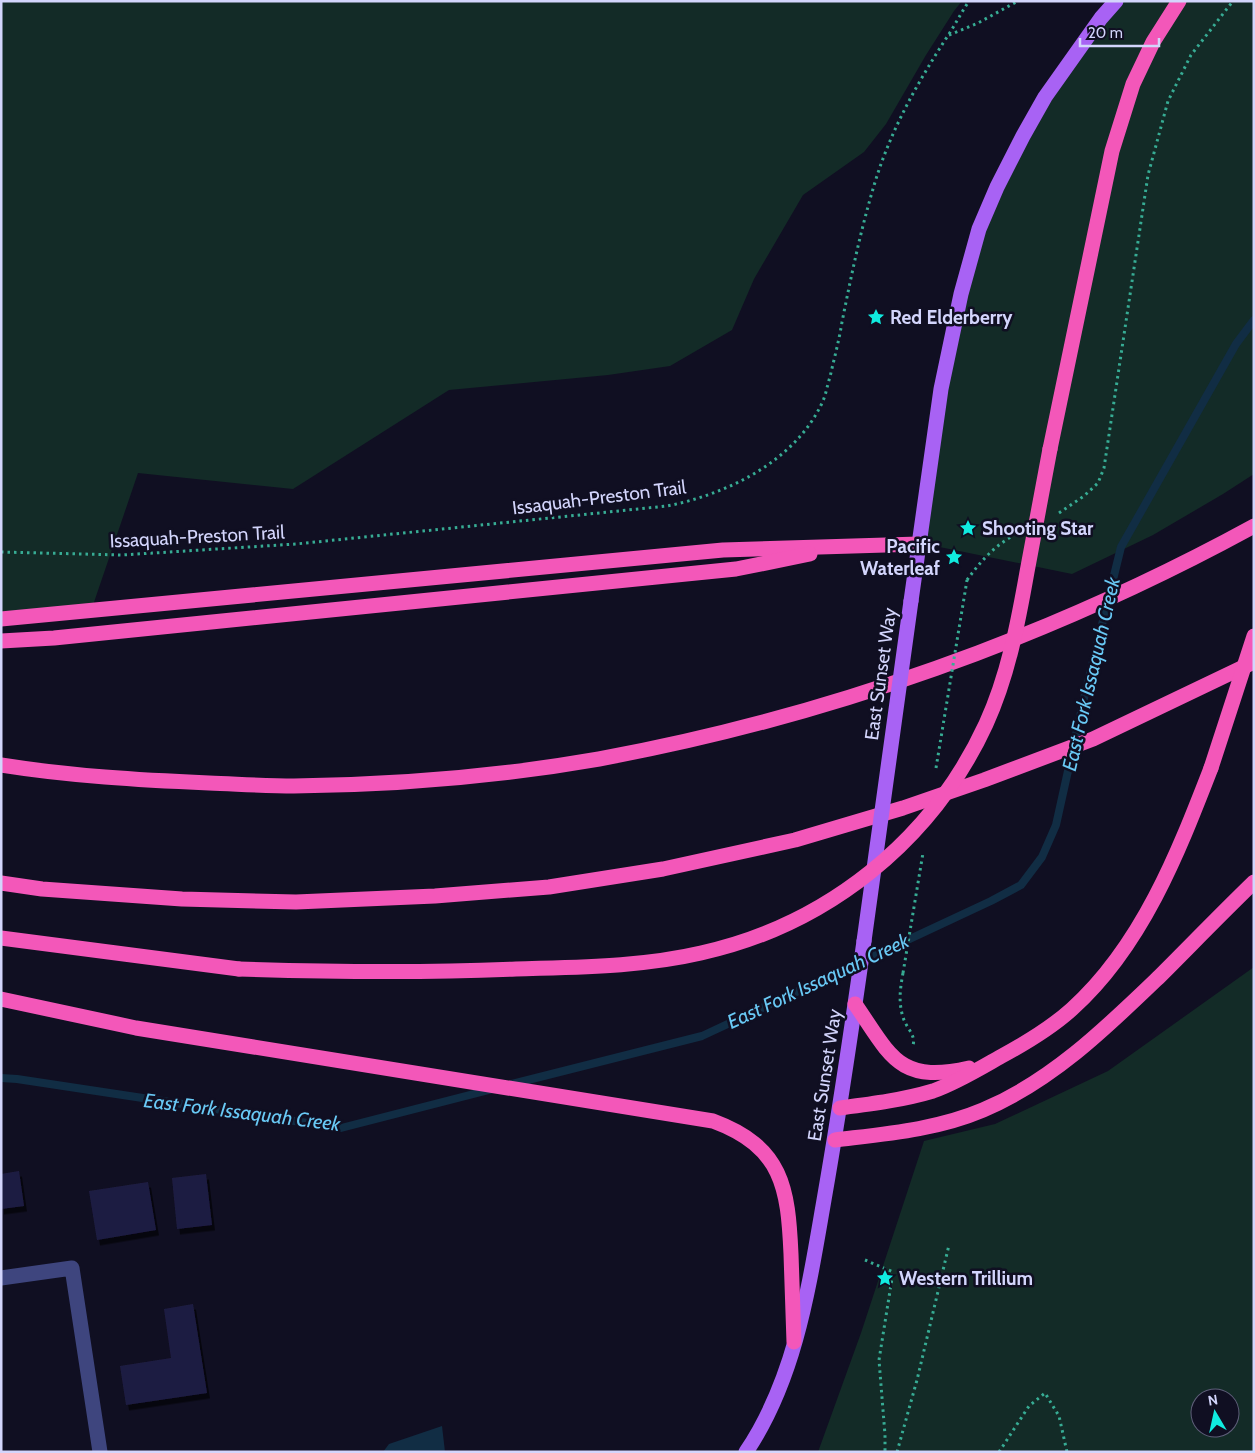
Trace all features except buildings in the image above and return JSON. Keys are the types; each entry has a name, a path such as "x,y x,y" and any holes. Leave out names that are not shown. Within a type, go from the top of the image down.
{"highway":[{"path":"1,938 238,968 366,972 446,972 574,967 661,960 701,953 769,933 812,911 856,884 890,856 918,829 962,771 987,722 996,699 1010,654 1022,602 1050,449 1112,151 1133,84 1153,42 1179,1"},
{"path":"1,765 33,770 161,781 293,786 406,781 496,773 597,759 777,719 876,689 970,656 1112,598 1254,526"},
{"path":"1,619 723,550 919,544"},
{"path":"1,641 54,638 736,570 851,545"},
{"path":"840,1108 906,1098 935,1090 990,1063 1046,1030 1073,1008 1099,980 1139,926 1163,880 1191,818 1210,768 1254,636"},
{"path":"1,883 182,899 296,902 435,896 549,887 664,870 795,840 903,808 984,780 1093,739 1254,662"},
{"path":"835,1140 915,1130 966,1116 997,1103 1052,1071 1112,1022 1254,882"},
{"path":"1,999 136,1028 713,1121 730,1128 760,1150 772,1164 782,1182 788,1204 794,1342"},
{"path":"855,1004 888,1051 899,1062 912,1069 936,1073 950,1072 990,1063"}],"main road":[{"name":"East Sunset Way","path":"746,1452 769,1413 782,1380 794,1342 813,1262 840,1108 941,389 961,294 979,229 997,187 1045,97 1101,18 1116,1"}],"street":[{"path":"1,1278 72,1268 100,1452"}],"path":[{"name":"Issaquah-Preston Trail","path":"1,552 122,555 296,544 667,506 706,497 734,484 775,459 796,442 808,428 824,400 862,231 876,178 901,116 926,69 969,1"},
{"path":"948,35 978,23 1018,1"},
{"path":"1053,517 1084,496 1098,483 1104,468 1148,175 1168,101 1191,55 1233,1"},
{"path":"967,580 981,561 1004,541 1020,533"},
{"path":"903,973 899,994 900,1007 914,1041 910,1050"},
{"path":"897,1452 917,1380 949,1246"},
{"path":"865,1260 893,1272 880,1360 885,1452"},
{"path":"999,1452 1029,1406 1045,1394 1059,1416 1067,1452"}],"green space":[{"path":"1,1 962,1 926,55 886,124 864,152 803,195 754,279 732,330 670,366 608,375 449,390 293,489 138,473 91,611 1,619"},
{"path":"1116,1 1254,1 1254,474 1153,535 1072,574 920,543 961,294 1023,136"},
{"path":"1254,967 1254,1452 818,1452 861,1333 924,1141 995,1124 1108,1071"}],"water":[{"path":"442,1426 445,1452 383,1452 389,1444"}],"waterway":[{"name":"East Fork Issaquah Creek","path":"512,1084 702,1036 991,901 1021,885 1042,857 1056,825 1085,694 1121,547 1236,344 1254,320"},
{"name":"East Fork Issaquah Creek","path":"1,1078 341,1128 493,1089"}],"place":[{"name":"Red Elderberry","path":"876,317"},
{"name":"Shooting Star","path":"968,528"},
{"name":"Pacific Waterleaf","path":"954,557"},
{"name":"Western Trillium","path":"885,1278"}]}
